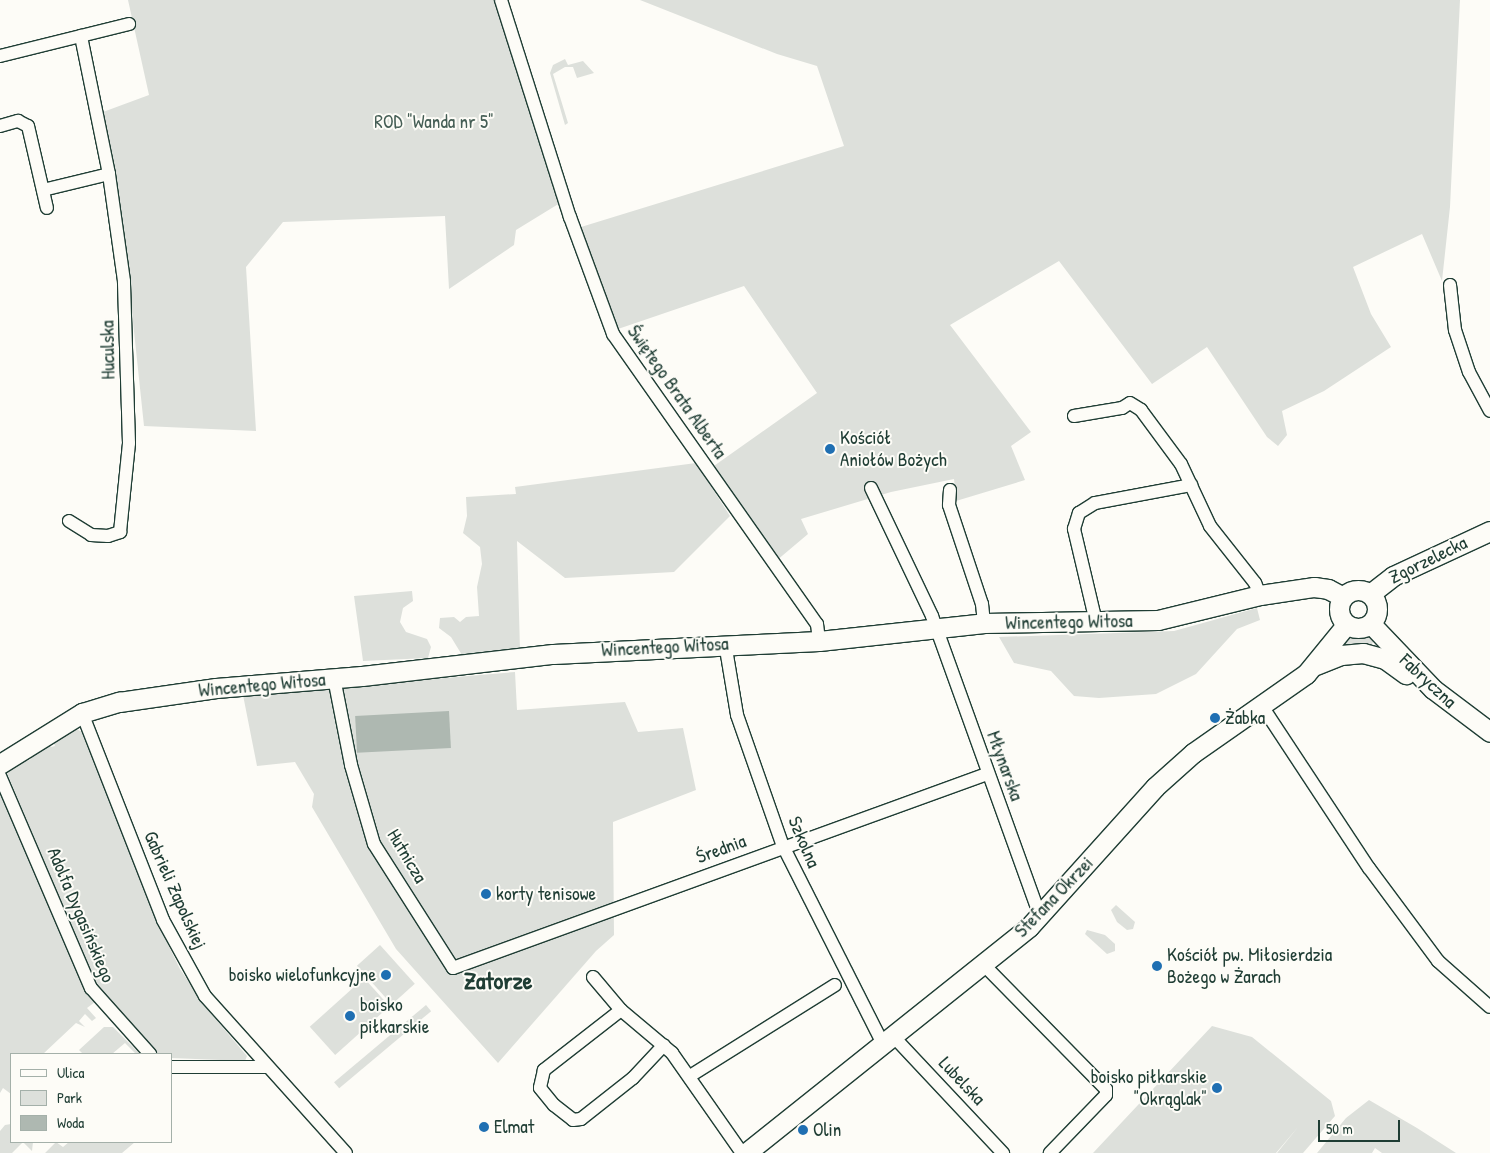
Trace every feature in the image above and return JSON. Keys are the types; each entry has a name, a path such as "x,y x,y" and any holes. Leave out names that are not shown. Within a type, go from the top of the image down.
{"street":[{"name":"Świętego Brata Alberta","path":"501,0 570,217 613,334 817,624 819,641"},
{"path":"0,56 129,24"},
{"name":"Huculska","path":"69,521 80,531 100,536 117,535 123,527 129,443 128,324 109,174 81,36"},
{"path":"0,126 18,121 28,126 47,208"},
{"path":"43,190 109,174"},
{"path":"1450,285 1455,330 1469,372 1490,411"},
{"path":"1074,416 1122,408 1130,403 1141,410 1181,464 1210,526 1255,583 1260,595"},
{"path":"1096,622 1074,529 1079,513 1095,503 1191,485"},
{"name":"Młynarska","path":"871,488 937,629 1040,916"},
{"path":"950,490 949,505 982,604 984,622"},
{"name":"Zgorzelecka","path":"1370,594 1393,576 1490,531"},
{"name":"Wincentego Witosa","path":"0,764 82,713 119,702 216,688 334,678 553,654 724,643 819,641 937,629 984,622 1096,622 1166,618 1260,595 1314,588 1328,589 1343,598"},
{"path":"1359,590 1370,594 1378,609 1371,624 1359,629 1346,625 1340,615 1343,598 1359,590"},
{"name":"Fabryczna","path":"1371,624 1437,692 1490,732"},
{"name":"Stefana Okrzei","path":"593,977 621,1010 664,1045 690,1076 744,1153 888,1040 1040,916 1155,787 1192,753 1262,706 1313,667 1346,625"},
{"name":"Szkolna","path":"724,643 737,715 783,846 888,1040"},
{"path":"1313,667 1341,655 1373,655 1396,665 1420,684 1437,692"},
{"name":"Hutnicza","path":"334,678 352,765 376,848 418,910 450,966 456,968 469,963"},
{"path":"1262,706 1369,868 1438,961 1490,1007"},
{"name":"Gabrieli Zapolskiej","path":"82,713 163,920 205,996 346,1153"},
{"name":"Średnia","path":"469,963 783,846 988,774"},
{"name":"Adolfa Dygasińskiego","path":"0,776 91,988 149,1053"},
{"path":"982,963 1106,1089 1106,1095 1050,1153"},
{"path":"690,1076 835,985"},
{"path":"621,1010 544,1070 540,1088 554,1105 573,1120 581,1119 633,1078 664,1045"},
{"name":"Lubelska","path":"888,1040 1003,1153"},
{"path":"172,1066 267,1067"}],"green space":[{"name":"ROD \"Wanda nr 5\"","path":"128,0 495,0 560,203 516,230 514,245 449,289 445,216 283,222 246,267 256,431 144,426 121,208 103,112 149,95"},
{"path":"640,0 1460,0 1450,207 1442,281 1422,234 1353,267 1371,314 1391,347 1324,391 1282,411 1287,435 1278,446 1267,437 1207,347 1152,384 1059,261 950,325 1031,432 1011,446 1025,480 956,501 954,479 891,492 801,519 808,534 776,561 711,468 817,393 744,286 618,329 581,227 844,146 817,66 777,54"},
{"path":"565,59 568,65 583,61 594,73 577,78 573,67 565,67 553,74 568,123 565,125 550,73 553,65"},
{"path":"696,463 730,516 674,572 565,578 517,541 520,650 462,655 451,637 439,628 440,618 454,617 460,622 466,617 479,616 477,587 482,564 480,547 463,533 467,516 466,497 516,494 515,487"},
{"path":"412,591 413,601 403,608 400,622 406,632 427,639 431,647 428,658 363,661 354,596"},
{"path":"1257,608 1260,620 1237,629 1196,674 1156,694 1099,698 1074,696 1051,671 1014,663 999,637 1174,631"},
{"path":"1356,634 1374,640 1369,650 1338,646"},
{"path":"515,672 517,710 625,702 638,732 683,728 696,790 613,822 614,935 596,951 498,1063 396,949 312,807 314,794 295,762 257,766 243,695"},
{"path":"73,727 82,732 155,918 180,969 207,1009 247,1056 245,1061 172,1058 172,1053 154,1053 98,990 7,773 24,757 27,761 31,759 29,754 48,741 51,747 55,746 52,739"},
{"path":"0,786 95,1002 87,1008 96,1018 92,1021 85,1014 79,1021 85,1027 76,1023 44,1053 10,1053 10,1093 3,1088 0,1093"},
{"path":"1116,905 1135,922 1133,929 1127,930 1117,922 1111,910"},
{"path":"1087,930 1105,935 1115,944 1115,951 1107,954 1085,934"},
{"name":"boisko wielofunkcyjne","path":"380,945 415,984 392,1004 357,966"},
{"name":"boisko piłkarskie","path":"364,978 389,1006 335,1055 310,1027"},
{"path":"426,1005 431,1011 339,1088 334,1082"},
{"path":"1212,1026 1252,1037 1331,1101 1335,1116 1303,1153 1277,1153 1298,1127 1276,1153 1093,1153"},
{"path":"104,1027 113,1027 139,1053 135,1053 125,1043 113,1053 82,1053 79,1050"},
{"path":"1369,1100 1456,1153 1382,1153 1375,1148 1372,1153 1317,1153 1346,1118"},
{"path":"10,1124 10,1143 22,1143 12,1153 0,1153 0,1131 5,1125"},
{"path":"24,1143 33,1143 32,1151"},
{"path":"55,1143 63,1147 68,1143 134,1143 122,1153 45,1153"}],"water":[{"path":"449,711 451,748 357,753 355,716"}],"place":[{"name":"Kościół Aniołów Bożych","path":"830,449"},
{"name":"Żabka","path":"1215,718"},
{"name":"korty tenisowe","path":"486,894"},
{"name":"Kościół pw. Miłosierdzia Bożego w Żarach","path":"1157,966"},
{"name":"boisko wielofunkcyjne","path":"386,975"},
{"name":"boisko piłkarskie","path":"350,1016"},
{"name":"boisko piłkarskie \"Okrąglak\"","path":"1217,1088"},
{"name":"Elmat","path":"484,1127"},
{"name":"Olin","path":"803,1130"}],"district":[{"name":"Zatorze","path":"498,981"}]}
